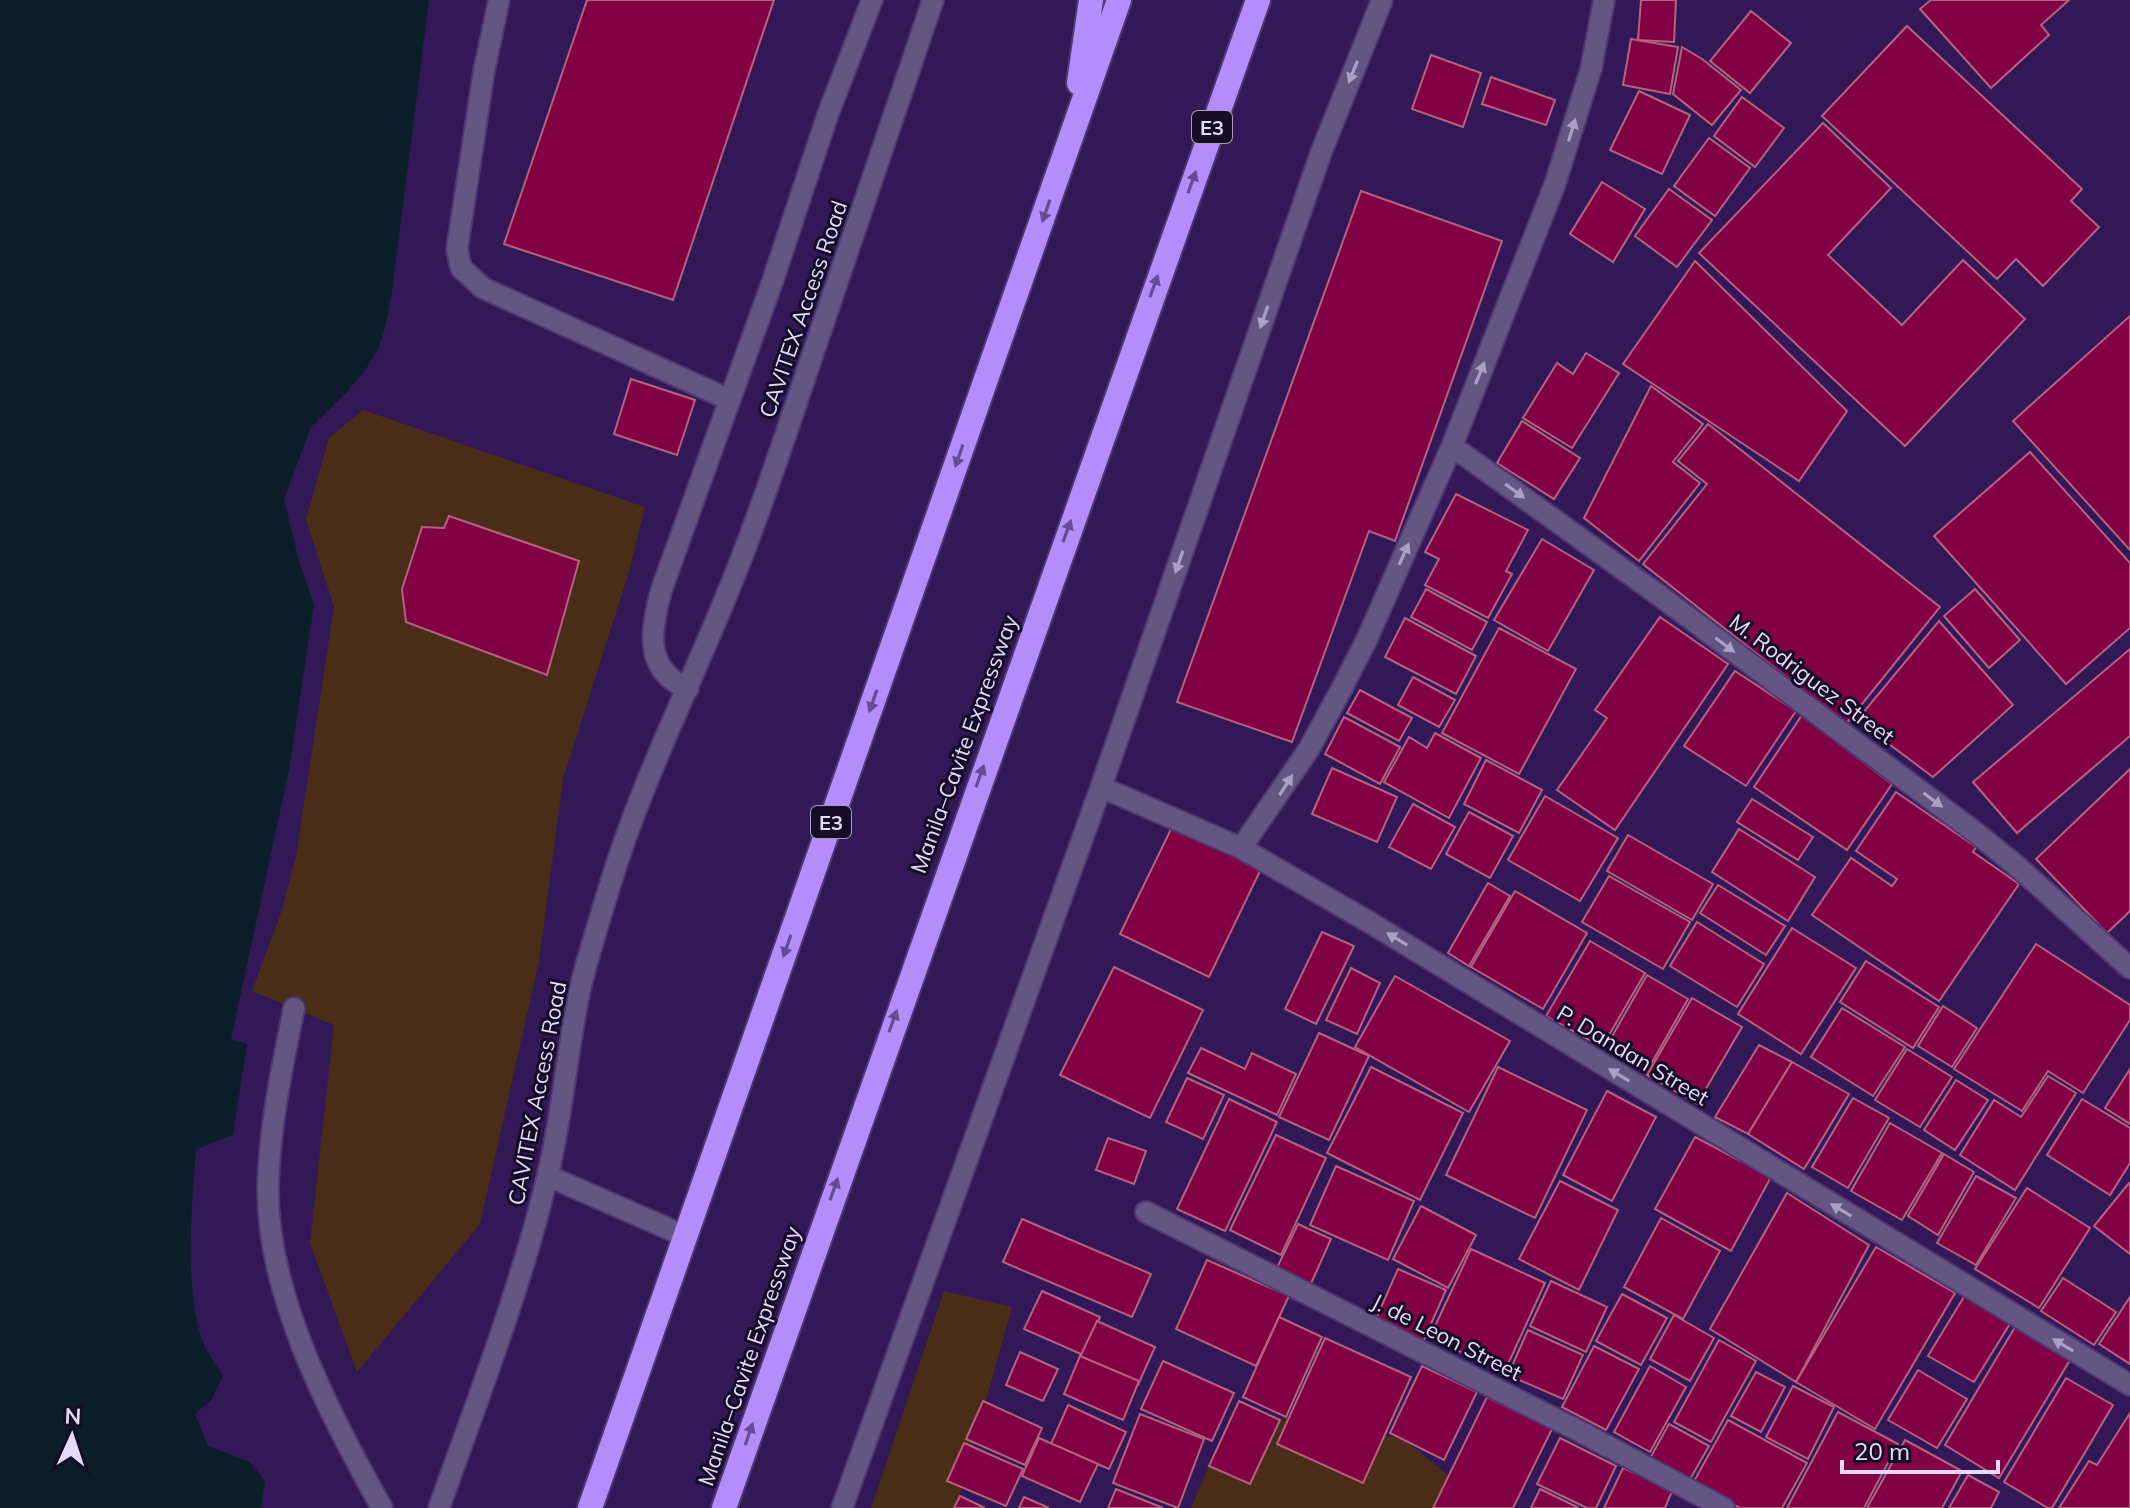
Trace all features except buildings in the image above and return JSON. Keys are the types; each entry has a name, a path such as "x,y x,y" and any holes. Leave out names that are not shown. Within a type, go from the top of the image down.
{"highway":[{"path":"1071,137 1091,0"},
{"name":"E3","path":"590,1508 1119,0"},
{"name":"Manila–Cavite Expressway","path":"724,1508 883,1050 1258,0"}],"street":[{"path":"499,0 484,71 457,249 461,268 483,288 730,400"},
{"path":"688,689 672,682 658,663 652,641 661,591 773,280 828,114 872,0"},
{"name":"CAVITEX Access Road","path":"439,1508 531,1242 560,1122 581,985 610,886 632,819 712,631 774,469 933,0"},
{"path":"842,1508 1101,787 1322,150 1382,0"},
{"path":"1241,848 1309,749 1341,690 1367,639 1452,446 1555,184 1591,69 1604,0"},
{"name":"M. Rodriguez Street","path":"1452,446 1660,596 1975,832 2130,968"},
{"name":"P. Dandan Street","path":"1101,787 1241,848 1369,922 2130,1385"},
{"path":"294,1008 272,1139 268,1190 271,1235 279,1276 300,1338 338,1423 382,1508"},
{"path":"548,1176 685,1236"},
{"name":"J. de Leon Street","path":"1146,1212 1581,1432 1724,1508"}],"shaded area":[{"path":"363,410 645,507 628,575 563,779 539,961 480,1224 357,1372 310,1243 334,1025 252,991 282,910 296,856 334,607 306,519 329,438"},
{"path":"944,1291 1012,1307 956,1508 871,1508"},
{"path":"1286,1417 1403,1439 1489,1508 1191,1508 1209,1466"}],"water":[{"path":"0,0 429,0 385,328 377,352 363,373 311,427 284,499 299,561 314,605 289,770 231,1039 247,1044 233,1135 196,1149 192,1292 203,1342 223,1376 212,1399 195,1414 208,1446 250,1462 265,1481 261,1508 0,1508"}]}
